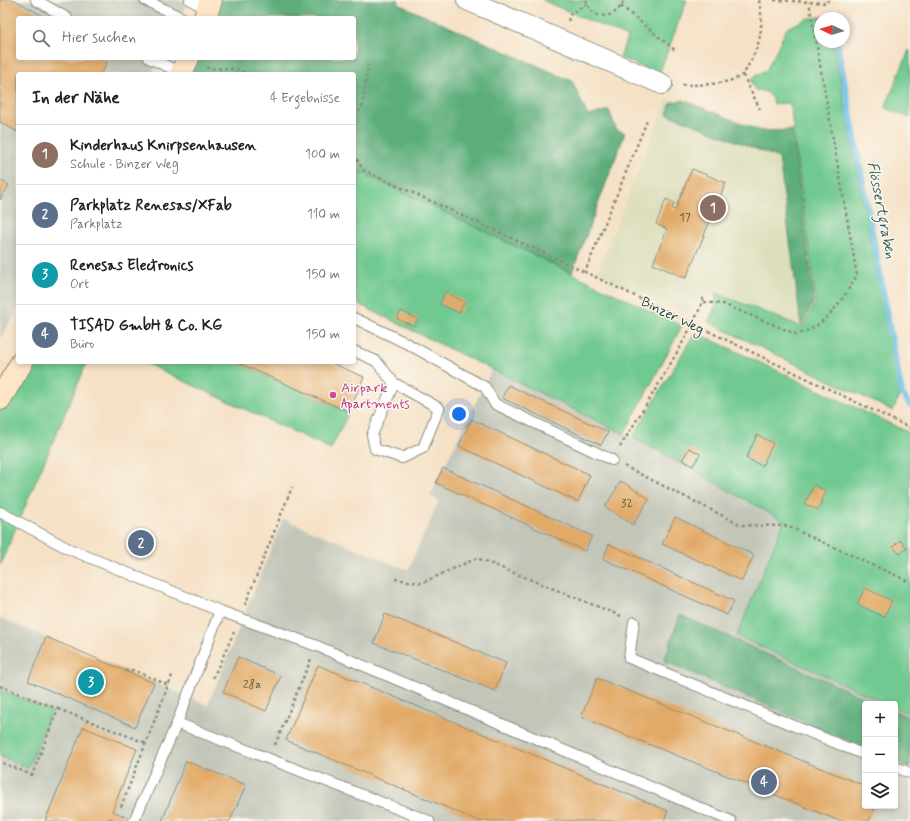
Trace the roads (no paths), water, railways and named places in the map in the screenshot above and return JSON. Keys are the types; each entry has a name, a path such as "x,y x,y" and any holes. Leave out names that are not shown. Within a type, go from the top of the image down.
{"main road":[{"path":"0,399 21,364"}],"street":[{"path":"466,0 662,84"}],"lane":[{"path":"36,0 64,16"},
{"path":"145,0 178,16"},
{"path":"156,60 184,68"},
{"path":"356,319 408,344 484,387 495,404 612,460"},
{"path":"356,352 376,361 394,383 439,408 422,448 402,458 375,449 372,436 394,383"},
{"path":"0,512 69,549 220,611 317,646 731,821"},
{"path":"134,821 177,722 220,611"},
{"path":"634,622 629,658 862,754"},
{"path":"177,722 269,760 429,821"},
{"path":"898,768 910,773"}],"waterway":[{"name":"Flössertgraben","path":"838,48 902,394 910,405"}],"place":[{"name":"Kinderhaus Knirpsenhausen","path":"713,208"},
{"name":"Airpark Apartments","path":"333,395"},
{"name":"Parkplatz Renesas/XFab","path":"141,543"},
{"name":"Renesas Electronics","path":"91,682"},
{"name":"TISAD GmbH & Co. KG","path":"764,782"}]}
